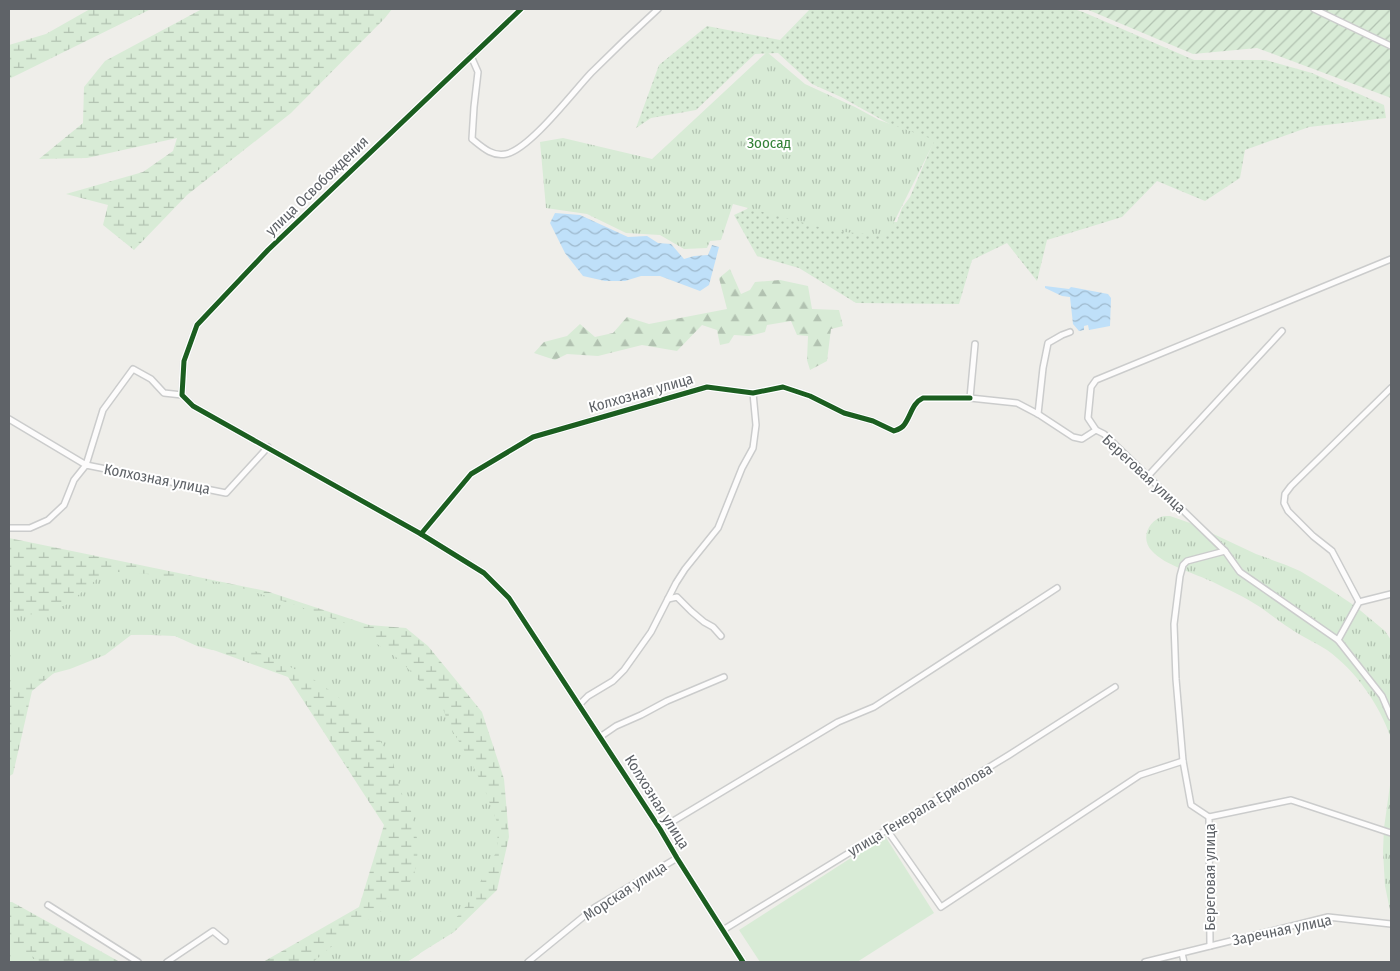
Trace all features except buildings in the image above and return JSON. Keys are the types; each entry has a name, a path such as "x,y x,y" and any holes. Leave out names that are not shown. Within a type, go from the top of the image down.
{"street":[{"name":"улица Освобождения","path":"182,395 184,361 197,325 268,250 521,9"},
{"path":"471,56 478,72 472,139 488,152 506,154 524,145 546,124 591,74 658,9"},
{"path":"1314,9 1391,46"},
{"path":"1096,430 1088,418 1091,387 1096,380 1391,259"},
{"path":"1148,476 1282,331"},
{"path":"1038,414 1048,343 1070,332"},
{"path":"970,398 975,344"},
{"path":"9,528 30,528 48,520 64,505 74,480 86,465 103,410 133,369 151,379 164,394 182,395"},
{"name":"Колхозная улица","path":"421,534 471,474 533,438 707,387 753,393 783,387 810,396 844,413 874,421 894,431 903,427 918,400 923,398 970,398"},
{"path":"1359,602 1332,551 1313,536 1288,511 1284,503 1285,494 1391,388"},
{"path":"579,705 588,696 613,681 624,670 651,632 676,582 718,528 742,468 753,448 756,425 753,393"},
{"name":"Колхозная улица","path":"182,395 193,406 421,534 484,573 509,598 660,829 743,962"},
{"name":"Береговая улица","path":"970,398 1018,403 1073,437 1082,439 1096,430 1104,434 1224,551 1240,572 1338,640 1382,696 1391,717"},
{"path":"9,419 86,465"},
{"name":"Колхозная улица","path":"86,465 226,493 268,448"},
{"path":"1209,817 1191,805 1183,761 1176,680 1174,624 1183,565 1187,561 1224,551"},
{"name":"Колхозная улица","path":"660,829 838,722 874,707 1057,588"},
{"path":"1338,640 1359,602 1391,594"},
{"path":"668,599 677,597 691,612 713,627 721,636"},
{"path":"600,738 616,726 667,701 724,677"},
{"name":"улица Генерала Ермолова","path":"723,930 1009,755 1115,687"},
{"path":"886,830 941,907 1140,775 1183,761"},
{"name":"Береговая улица","path":"1210,946 1209,817 1290,800 1391,833"},
{"name":"Морская улица","path":"528,962 594,908 677,858"},
{"path":"48,904 138,962"},
{"name":"Заречная улица","path":"1145,962 1328,918 1391,924"},
{"path":"167,962 213,930 224,941"},
{"path":"1182,953 1184,962"}],"green space":[{"path":"90,9 151,9 9,79 9,45 46,34"},
{"path":"202,9 392,9 291,113 187,195 134,250 103,225 108,205 66,194 143,172 173,151 177,138 87,158 39,159 83,123 84,87 105,61"},
{"path":"810,9 1074,9 1194,60 1266,60 1312,73 1384,105 1386,118 1309,127 1245,150 1240,178 1205,201 1157,181 1122,217 1047,240 1037,281 1007,243 972,260 959,304 856,303 799,268 757,256 734,215 768,199 853,221 897,222 933,143 904,132 841,97 812,84 778,53 755,54 696,110 651,118 636,128 659,65 707,26 780,40"},
{"path":"1086,9 1391,9 1391,98 1257,48 1193,54"},
{"name":"Зоосад","path":"767,52 805,84 879,120 935,140 887,236 834,231 733,204 721,240 710,241 707,248 684,249 660,235 626,233 587,214 546,208 540,142 563,138 652,159"},
{"path":"730,269 741,294 750,290 755,282 780,280 808,286 812,309 839,310 843,326 831,329 827,361 810,370 807,360 808,336 797,335 791,321 767,325 765,332 749,336 734,335 729,343 720,345 717,330 702,325 677,351 642,345 598,356 567,354 555,360 534,353 544,342 567,336 580,324 595,337 613,333 627,317 649,324 727,309 719,278"},
{"path":"1164,516 1170,516 1190,523 1256,554 1300,571 1355,606 1385,631 1391,640 1391,738 1373,701 1357,678 1338,658 1295,632 1249,600 1172,565 1157,556 1148,546 1147,530 1154,521"},
{"path":"9,538 266,591 369,625 406,628 428,646 482,712 504,779 509,837 497,890 454,932 406,962 263,962 359,907 384,825 288,677 175,636 103,633 32,691 13,774 9,776"},
{"path":"112,572 129,572 226,583 350,625 400,660 442,706 449,725 484,788 498,825 497,850 466,906 449,926 418,955 407,962 313,962 349,932 389,906 406,888 414,876 418,844 412,813 400,790 393,763 373,728 332,692 307,675 255,651 212,650 197,646 175,636 163,634 131,635 105,655 70,669 9,685 9,615 43,614 68,604 97,579"},
{"path":"1391,778 1391,915 1385,886 1383,851 1384,828"},
{"path":"885,836 934,913 857,962 760,962 739,930"},
{"path":"9,902 12,902 120,962 9,962"},
{"path":"9,948 26,953 40,962 9,962"}],"water":[{"path":"555,213 580,215 628,237 647,236 658,243 671,244 684,259 708,255 712,245 719,247 709,285 700,291 660,276 641,276 625,281 605,281 583,276 565,253 550,223"},
{"path":"1045,286 1069,289 1071,287 1108,294 1111,298 1110,326 1089,330 1088,325 1084,326 1084,330 1079,331 1073,324 1070,297 1062,296 1045,288"}],"cycle path":[{"path":"521,9 268,250 197,325 184,361 182,395 193,406 421,534 484,573 509,598 660,829 743,962"},
{"path":"421,534 471,474 533,437 707,387 753,393 783,387 810,396 844,413 873,421 894,431 903,426 914,406 923,398 970,398"}]}
